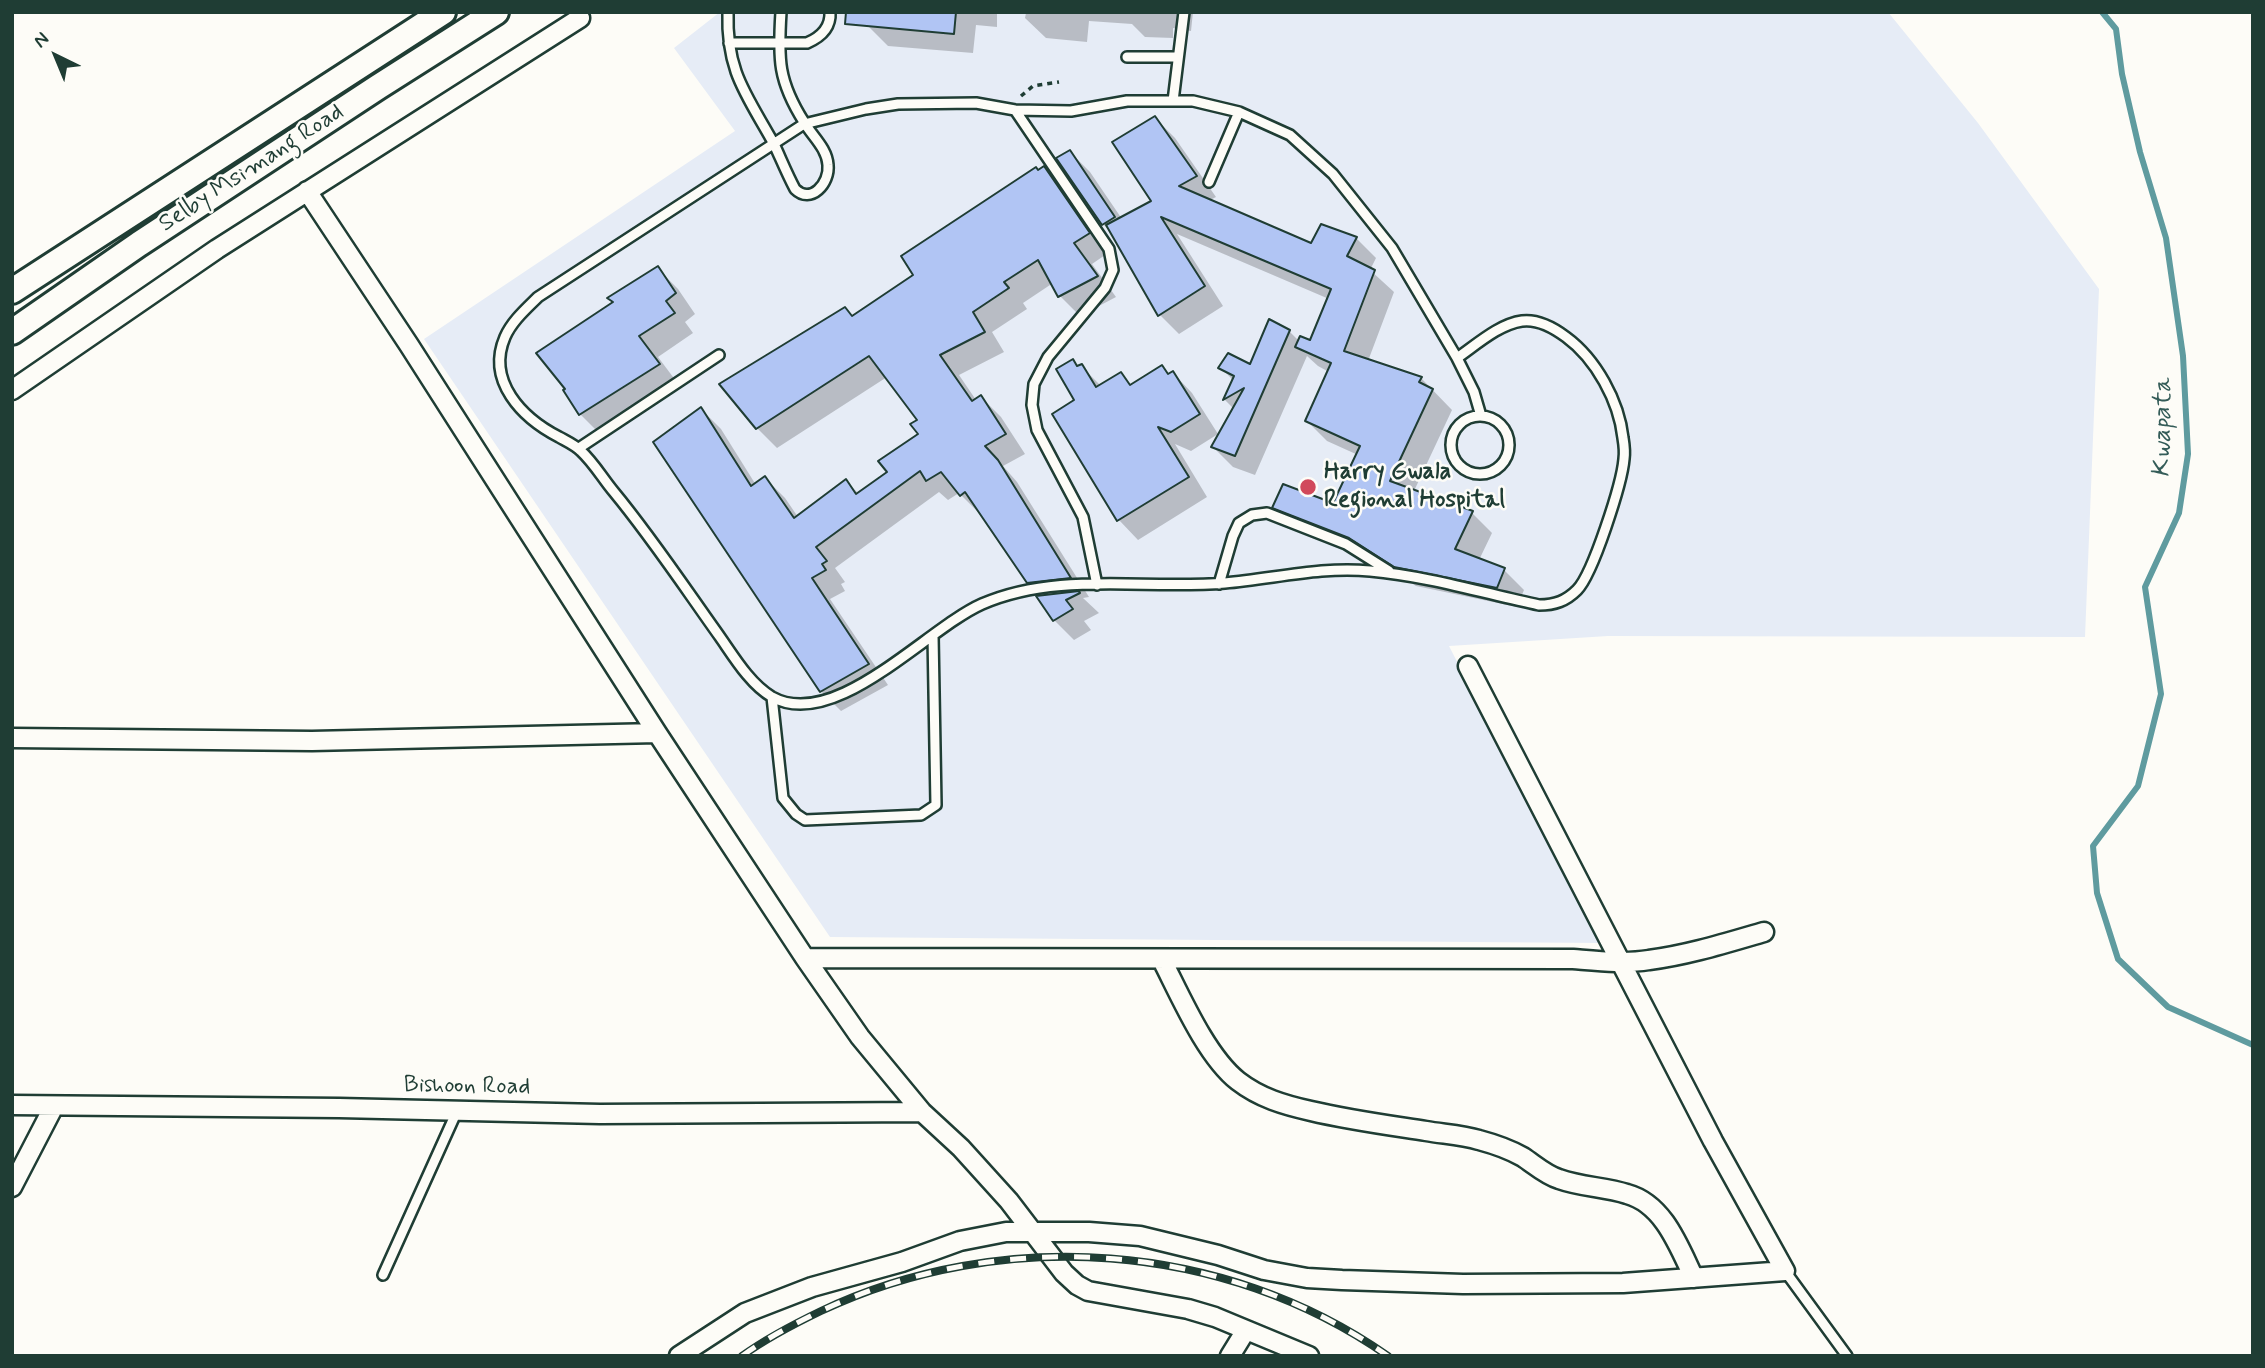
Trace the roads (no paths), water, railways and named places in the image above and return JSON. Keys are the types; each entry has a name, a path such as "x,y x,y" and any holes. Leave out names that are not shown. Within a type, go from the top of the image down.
{"main road":[{"name":"Selby Msimang Road","path":"12,290 443,12"},
{"name":"Selby Msimang Road","path":"12,332 161,229 496,12"}],"street":[{"path":"12,390 217,249 579,18"},
{"path":"307,191 805,958 860,1037 922,1112 983,1171 1064,1273 1077,1285 1088,1291 1215,1317 1309,1356"},
{"path":"679,1356 745,1313 812,1287 902,1262 960,1241 1006,1232 1089,1232 1140,1236 1218,1255 1264,1270 1307,1278 1463,1284 1623,1283 1785,1271 1713,1141 1468,666"},
{"path":"12,738 312,741 657,733"},
{"path":"805,958 1573,959 1620,962 1649,960 1764,932"},
{"path":"1161,960 1221,1064 1236,1080 1257,1094 1280,1104 1346,1119 1475,1139 1522,1156 1555,1178 1643,1199 1654,1209 1670,1232 1694,1278"},
{"name":"Bishoon Road","path":"12,1105 600,1114 922,1112"},
{"path":"12,1187 54,1106"},
{"path":"1230,1356 1246,1330"}],"lane":[{"path":"729,12 730,56 746,97 774,144 795,189 804,194 823,187 828,163 821,146 804,124 784,85 780,70 781,12"},
{"path":"729,43 798,44 816,39 830,23 830,12"},
{"path":"1173,101 1184,12"},
{"path":"1127,57 1178,57"},
{"path":"1457,358 1500,330 1523,321 1536,322 1555,329 1576,344 1596,368 1612,398 1623,435 1625,458 1617,496 1589,570 1580,587 1567,599 1554,605 1539,605 1436,581 1368,570 1319,572 1219,584 1057,585 1014,593 980,605 845,694 821,702 791,703 772,697 742,668 633,515 579,448 551,433 528,416 509,395 500,379 504,338 516,318 538,297 804,124 898,104 976,103 1010,109 1071,111 1127,101 1193,101 1239,112 1290,135 1333,174 1392,248 1457,358 1474,392 1481,416"},
{"path":"1010,109 1109,249 1113,270 1105,288 1048,357 1034,384 1032,405 1037,430 1083,517 1097,585"},
{"path":"1209,182 1239,112"},
{"path":"579,448 719,355"},
{"path":"1481,416 1496,421 1506,432 1510,447 1504,462 1493,472 1478,475 1463,470 1453,459 1450,444 1455,429 1466,419 1481,416"},
{"path":"1219,584 1233,536 1240,523 1252,515 1266,513 1346,544 1395,575"},
{"path":"772,697 783,798 796,814 805,820 921,815 936,805 933,635"},
{"path":"383,1275 457,1111"},
{"path":"1785,1271 1847,1356"}],"waterway":[{"name":"Kwapata","path":"2102,12 2116,29 2122,74 2140,152 2166,238 2183,356 2188,454 2179,513 2145,587 2161,694 2138,786 2093,846 2097,893 2118,959 2168,1007 2253,1045"}],"railway":[{"path":"742,1356 821,1311 890,1284 962,1266 1036,1258 1110,1259 1184,1269 1256,1288 1324,1318 1388,1356"}],"place":[{"name":"Harry Gwala Regional Hospital","path":"1308,487"}]}
